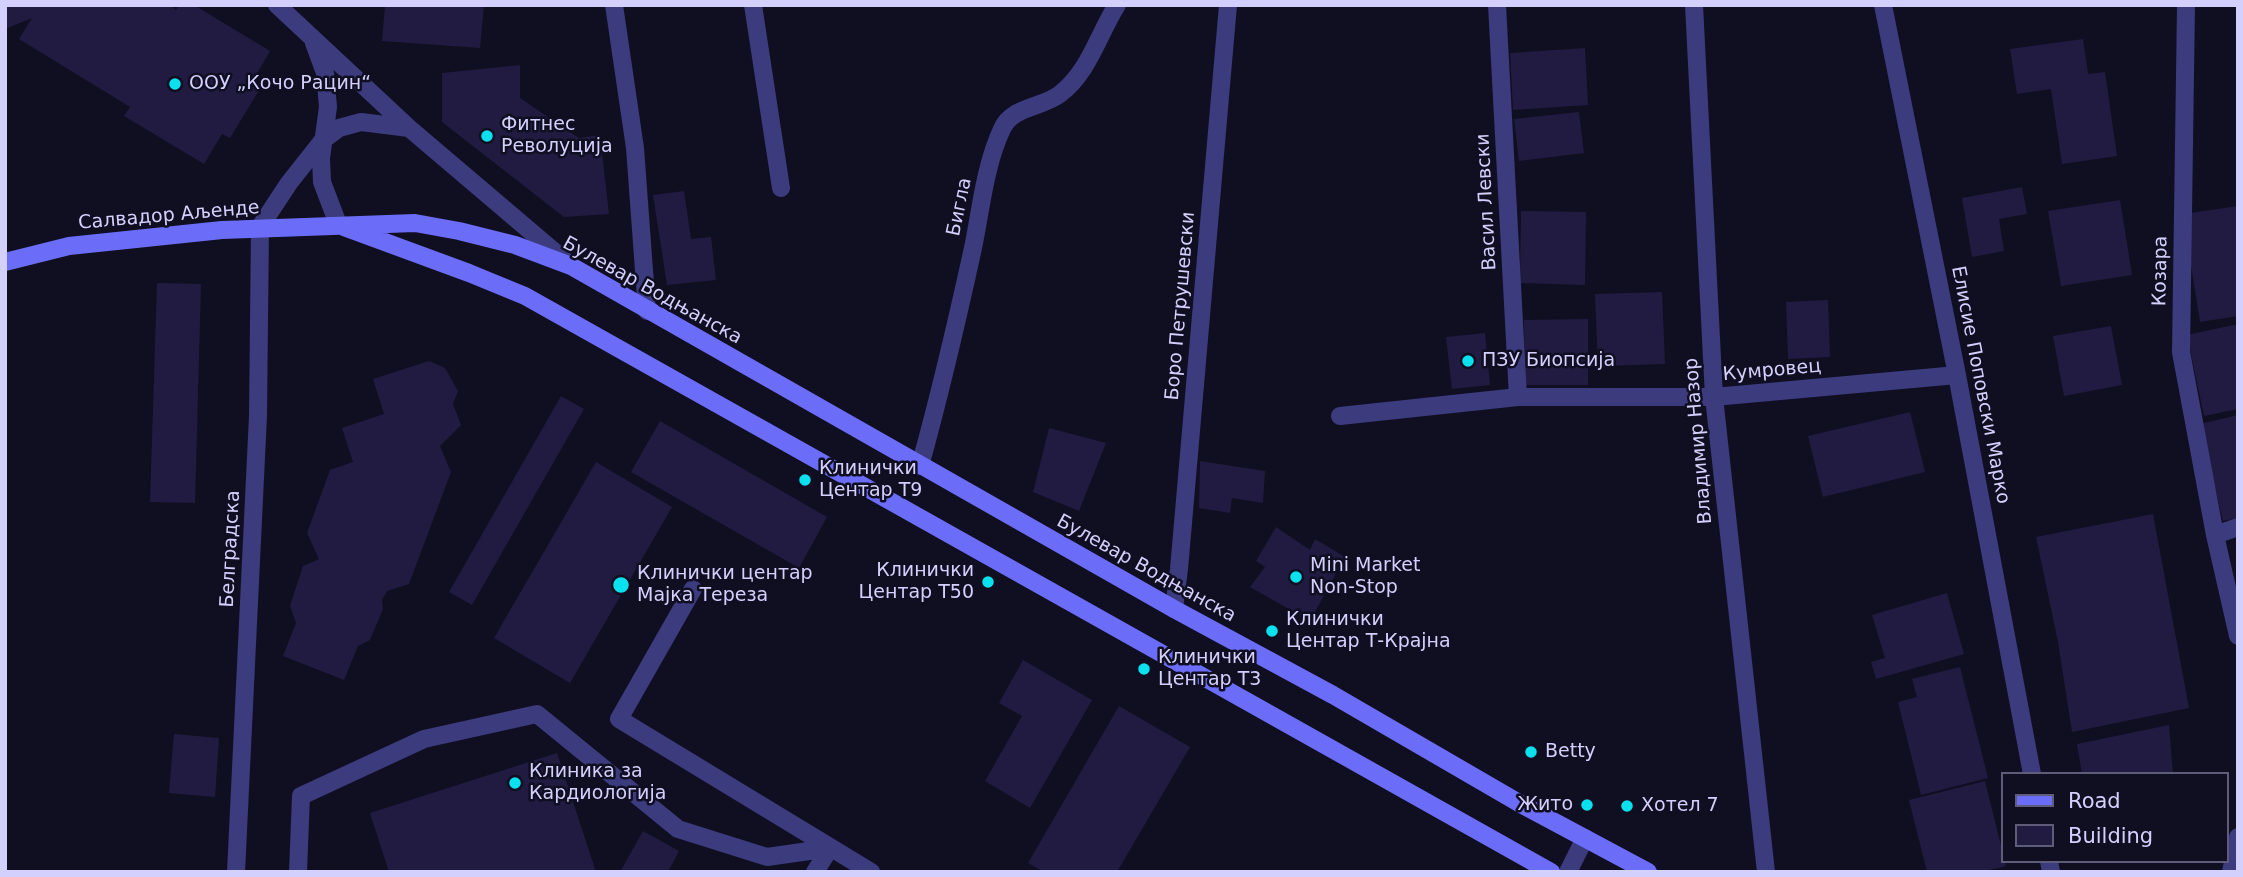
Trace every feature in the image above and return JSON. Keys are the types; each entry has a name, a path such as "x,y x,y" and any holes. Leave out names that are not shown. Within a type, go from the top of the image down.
{"street":[{"path":"277,5 409,128 571,266"},
{"path":"614,5 635,148 647,311"},
{"path":"753,5 781,188"},
{"name":"Бигла","path":"920,466 992,160 1002,129 1014,114 1060,94 1087,62 1117,5"},
{"name":"Боро Петрушевски","path":"1174,609 1180,569 1228,5"},
{"name":"Васил Левски","path":"1497,5 1518,397"},
{"name":"Владимир Назор","path":"1694,5 1714,397 1766,872"},
{"name":"Елисие Поповски Марко","path":"1884,5 2032,772"},
{"name":"Козара","path":"2186,5 2181,352 2238,636"},
{"path":"311,37 325,74 328,107 323,140 322,182 338,225 525,296 1551,872"},
{"path":"260,227 289,183 323,140 339,128 360,122 409,128"},
{"name":"Булевар Водњанска","path":"338,225 415,223 515,245 571,266 1174,609 1333,695 1519,803 1648,872"},
{"name":"Салвадор Аљенде","path":"5,262 69,246 260,227 338,225"},
{"name":"Белградска","path":"236,872 258,416 260,227"},
{"name":"Кумровец","path":"1340,416 1518,397 1714,397 1957,375"},
{"path":"2216,535 2238,527"},
{"path":"693,589 619,719 871,872"},
{"path":"298,872 301,796 424,739 537,714 678,829 767,857 830,848"},
{"path":"2231,872 2238,837"},
{"path":"1568,872 1585,838"},
{"path":"815,872 830,848"}],"building":[{"name":"ООУ „Кочо Рацин“","path":"5,5 170,5 176,10 179,5 194,5 270,51 252,82 261,87 230,138 222,134 204,164 124,116 130,107 19,39 32,18 5,29"},
{"path":"385,5 484,5 480,48 382,41"},
{"path":"2083,39 2088,74 2105,72 2117,156 2062,164 2051,89 2017,94 2010,49"},
{"path":"1585,48 1588,105 1513,110 1510,53"},
{"path":"520,65 520,98 579,138 600,135 609,214 564,217 442,122 442,73"},
{"path":"1579,112 1584,153 1519,161 1514,119"},
{"path":"2022,187 2027,214 1999,219 2004,251 1972,257 1962,198"},
{"path":"684,191 691,239 711,237 716,280 667,285 653,195"},
{"path":"2120,200 2132,275 2061,286 2048,211"},
{"path":"2238,206 2238,316 2200,322 2183,214"},
{"path":"1521,211 1586,212 1585,285 1520,283"},
{"path":"157,283 201,284 195,503 150,502"},
{"path":"1662,292 1665,364 1598,366 1595,294"},
{"path":"1828,300 1830,357 1788,359 1786,302"},
{"path":"1588,319 1588,385 1525,385 1524,320"},
{"path":"2238,324 2238,409 2204,416 2187,335"},
{"path":"2111,326 2122,385 2064,396 2053,336"},
{"name":"ПЗУ Биопсија","path":"1485,333 1490,385 1452,389 1446,337"},
{"path":"429,361 445,368 458,391 453,404 461,425 440,446 451,472 409,584 387,591 382,600 383,609 370,640 358,646 344,680 283,656 296,623 290,606 303,566 319,559 307,533 330,470 353,462 342,428 384,414 373,379"},
{"path":"561,396 584,409 472,605 449,592"},
{"path":"1910,412 1925,472 1823,497 1808,436"},
{"path":"2238,415 2238,518 2223,521 2200,424"},
{"path":"660,421 827,517 799,568 631,472"},
{"path":"1049,428 1106,443 1079,511 1033,492"},
{"path":"1200,461 1265,471 1263,503 1232,498 1230,513 1199,508"},
{"path":"596,462 672,507 570,683 494,638"},
{"path":"2153,514 2189,708 2072,732 2058,642 2036,537"},
{"name":"Mini Market Non-Stop","path":"1276,527 1310,550 1315,539 1345,557 1310,621 1250,587 1265,567 1256,561"},
{"path":"1947,593 1964,654 1876,679 1871,662 1885,658 1872,615"},
{"path":"1023,660 1092,700 1030,808 985,781 1022,716 999,703"},
{"path":"1960,667 1988,778 1921,795 1898,702 1917,697 1912,679"},
{"path":"1119,706 1190,747 1117,872 1044,872 1028,863"},
{"path":"2169,725 2173,772 2082,772 2077,744"},
{"path":"174,734 219,738 215,797 169,793"},
{"name":"Клиника за Кардиологија","path":"557,753 596,872 389,872 370,813"},
{"path":"1985,781 2002,850 2002,863 2006,866 1981,872 1927,872 1909,800"},
{"name":"Клиника за Кардиологија","path":"643,831 679,851 668,872 620,872"}],"place":[{"name":"ООУ „Кочо Рацин“","path":"175,84"},
{"name":"Фитнес Револуција","path":"487,136"},
{"name":"ПЗУ Биопсија","path":"1468,361"},
{"name":"Клинички Центар Т9","path":"805,480"},
{"name":"Mini Market Non-Stop","path":"1296,577"},
{"name":"Клинички Центар Т50","path":"988,582"},
{"name":"Клинички центар Мајка Тереза","path":"621,585"},
{"name":"Клинички Центар Т-Крајна","path":"1272,631"},
{"name":"Клинички Центар Т3","path":"1144,669"},
{"name":"Betty","path":"1531,752"},
{"name":"Клиника за Кардиологија","path":"515,783"},
{"name":"Жито","path":"1587,805"},
{"name":"Хотел 7","path":"1627,806"}]}
